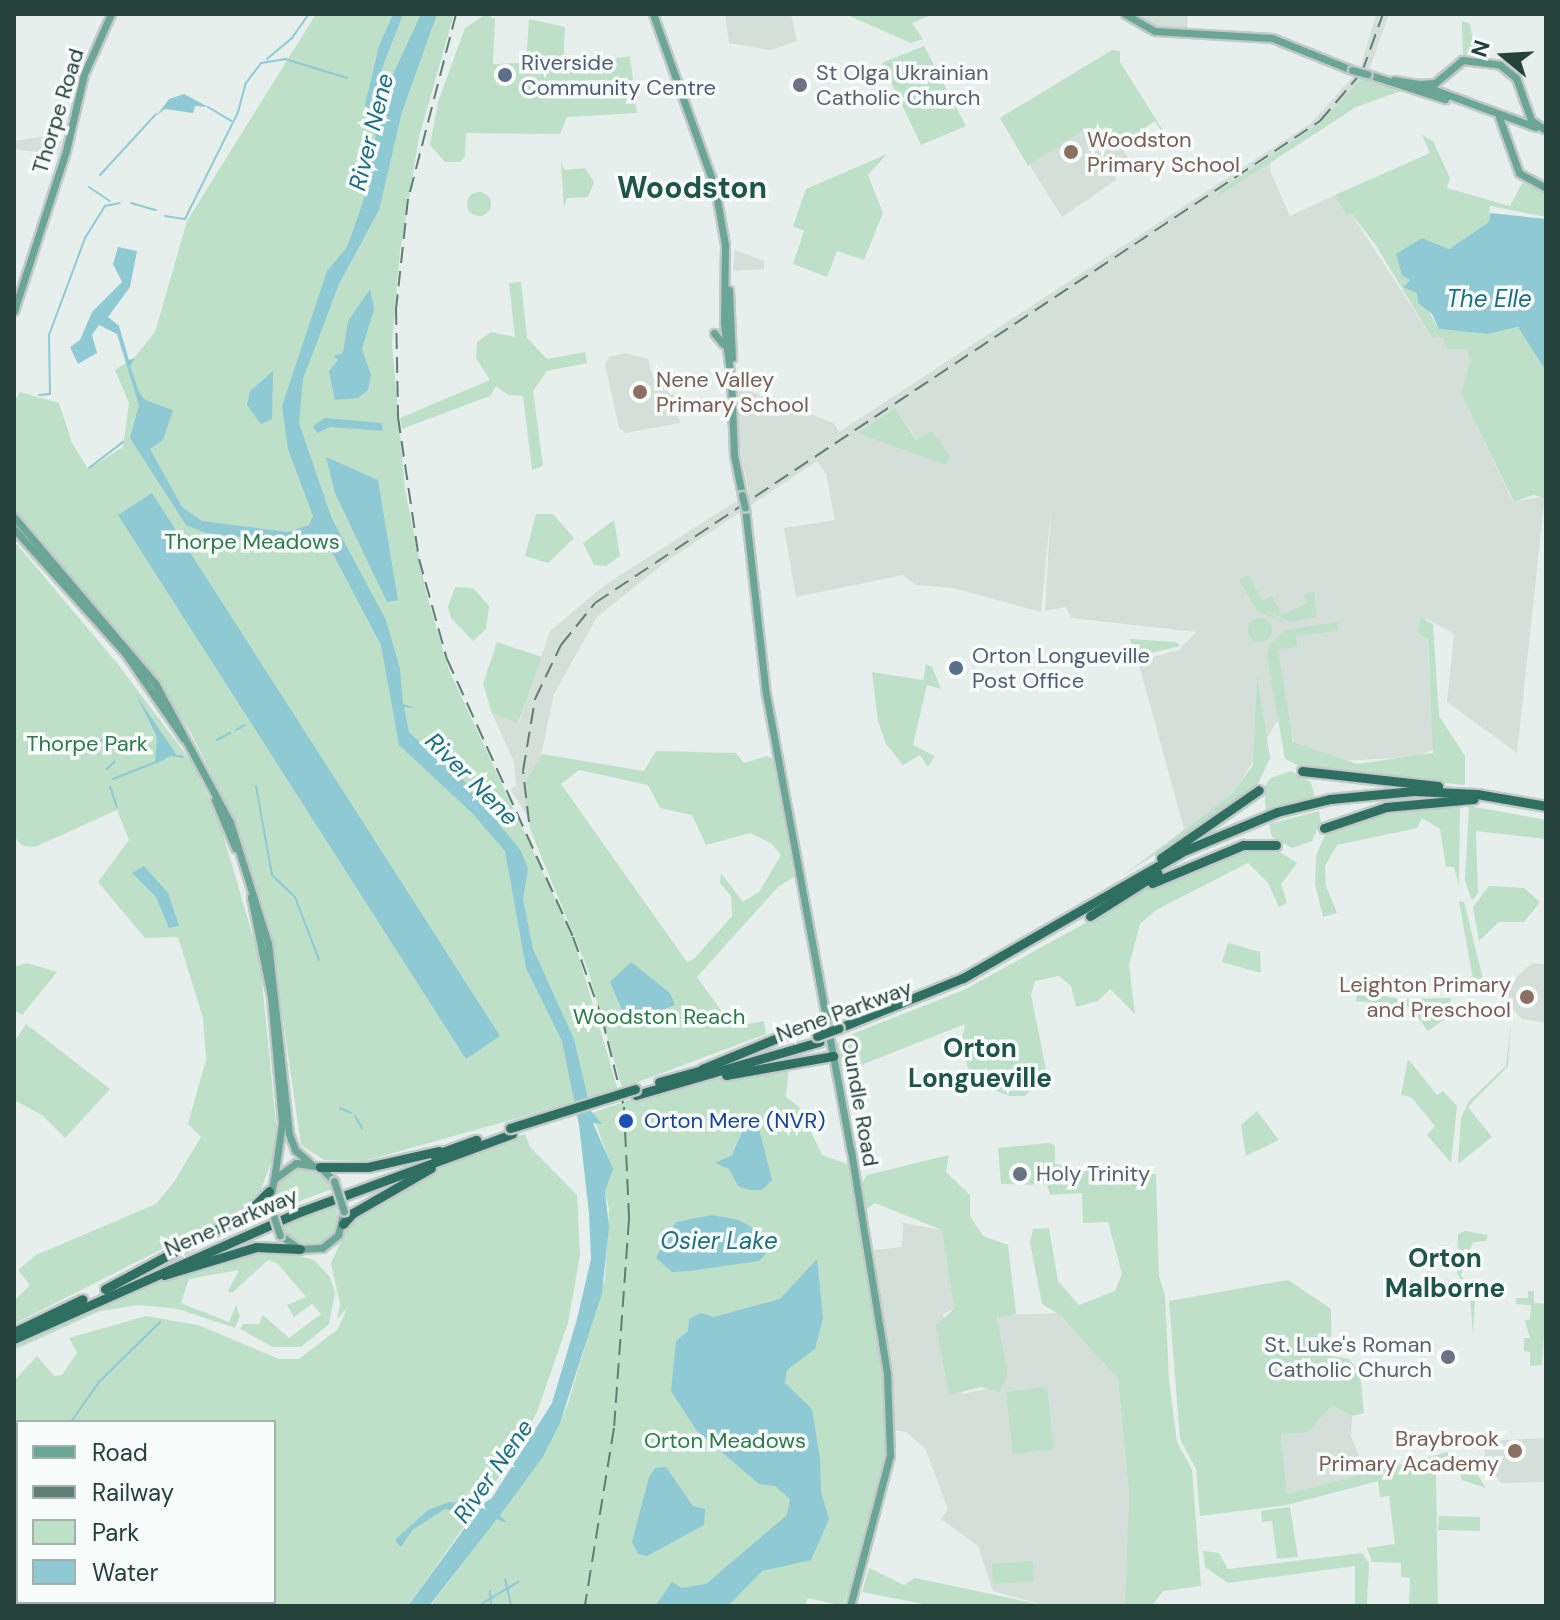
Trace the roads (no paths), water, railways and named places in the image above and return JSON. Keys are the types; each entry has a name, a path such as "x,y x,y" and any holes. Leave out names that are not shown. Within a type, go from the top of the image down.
{"highway":[{"path":"1302,771 1500,797"},
{"path":"1134,881 1259,790"},
{"name":"Nene Parkway","path":"840,1031 975,972 1220,833 1306,805 1391,792 1500,797 1546,806"},
{"path":"1324,828 1386,807 1474,799"},
{"name":"Nene Parkway","path":"14,1332 296,1208 511,1131 818,1039 965,983 1211,844 1279,818 1365,800 1474,799 1546,813"},
{"path":"1115,900 1232,849 1276,845"},
{"path":"687,1078 826,1018"},
{"path":"687,1078 833,1056"},
{"path":"315,1165 368,1167 455,1151"},
{"path":"343,1224 353,1213 455,1151"},
{"path":"105,1292 247,1213 269,1191"},
{"path":"105,1292 256,1247 300,1249"},
{"name":"Nene Parkway","path":"14,1339 105,1292"}],"main road":[{"name":"Thorpe Road","path":"14,311 66,151 84,74 111,14"},
{"path":"653,14 712,171 726,279 731,381"},
{"path":"1128,15 1155,31 1272,38 1352,70 1419,84 1488,113"},
{"path":"1419,84 1435,83 1462,60 1484,60 1513,74 1533,123 1545,130"},
{"path":"1394,80 1545,130"},
{"path":"1405,81 1435,96"},
{"path":"1508,140 1525,104"},
{"path":"1499,117 1519,173 1546,188"},
{"path":"726,279 725,311 731,381"},
{"path":"725,311 713,330 722,338 731,381"},
{"name":"Oundle Road","path":"731,381 734,455 745,508 757,637 880,1313 891,1432 884,1490 850,1606"},
{"path":"14,517 155,683 230,822 268,943 289,1134 295,1150 334,1181 344,1211 343,1224 327,1246 300,1249 280,1235 269,1202 283,1134 271,996 248,882 237,854 186,743 143,677 14,529"},
{"path":"274,1179 289,1166 315,1165"}],"water":[{"path":"393,14 403,14 378,79 374,101 379,104 421,14 437,14 402,112 379,210 339,284 303,379 299,423 332,519 386,620 400,669 403,704 416,708 404,707 409,732 454,774 454,769 521,851 528,869 523,899 533,949 574,1039 591,1111 602,1124 593,1123 613,1169 605,1192 609,1227 602,1293 560,1423 543,1457 500,1515 507,1523 497,1519 429,1606 408,1606 475,1514 445,1509 412,1530 401,1547 395,1540 428,1510 450,1502 481,1505 492,1498 552,1403 577,1319 591,1259 589,1213 579,1125 562,1041 526,968 505,851 472,813 399,745 381,645 325,539 317,534 294,544 206,533 186,525 130,438 139,405 117,334 99,325 92,335 97,353 78,364 70,347 80,340 92,312 122,282 113,264 118,247 137,251 130,287 108,317 119,326 129,360 135,358 130,366 139,392 145,400 173,410 163,440 150,449 182,507 202,521 288,532 309,525 313,516 288,449 282,406 327,271 347,247 368,188 377,126 364,109 379,46"},
{"path":"184,94 208,107 195,106 193,113 165,109 157,115 169,99"},
{"name":"The Elle","path":"1490,213 1546,219 1546,371 1518,327 1488,334 1439,329 1432,314 1418,303 1417,293 1403,287 1410,280 1402,275 1396,254 1422,238 1449,249 1489,222"},
{"path":"370,289 374,309 362,349 371,375 368,390 358,398 335,400 329,371 338,360 334,356 343,353 348,321"},
{"path":"273,371 272,419 261,424 247,405 250,391"},
{"path":"325,418 382,423 383,431 330,427 317,433 313,426"},
{"path":"326,457 378,480 398,600 387,602 335,493"},
{"path":"152,493 500,1036 466,1059 118,515"},
{"path":"136,695 176,754 155,762 157,737"},
{"path":"144,866 168,893 179,926 169,928 156,897 132,873"},
{"path":"631,962 670,993 675,1005 628,1024 610,982"},
{"path":"759,1129 772,1180 762,1190 750,1190 738,1186 729,1169 715,1163 732,1155 743,1130"},
{"name":"Osier Lake","path":"712,1215 739,1220 772,1239 768,1251 759,1261 689,1271 672,1272 656,1258 676,1222"},
{"path":"817,1259 823,1318 815,1349 787,1370 785,1383 812,1409 820,1459 821,1492 829,1519 811,1560 762,1571 728,1606 655,1606 672,1582 682,1588 706,1584 787,1515 790,1499 775,1486 759,1484 697,1431 671,1391 676,1341 688,1331 689,1319 701,1313 714,1317 780,1299"},
{"path":"666,1467 693,1506 705,1509 704,1525 647,1556 638,1554 632,1542 649,1477 655,1468"}],"waterway":[{"path":"267,59 292,38 309,14"},
{"path":"165,216 185,219 238,112 246,83 261,63 285,59 347,78"},
{"path":"208,107 231,121"},
{"path":"100,175 156,114"},
{"path":"89,187 110,201"},
{"path":"39,395 50,394 49,335 85,238 105,206 120,203"},
{"path":"131,203 156,210"},
{"path":"89,468 123,442"},
{"path":"236,730 245,725"},
{"path":"217,740 230,733"},
{"path":"98,741 112,740"},
{"path":"173,755 183,757"},
{"path":"113,779 164,759"},
{"path":"107,769 115,761"},
{"path":"110,786 117,807"},
{"path":"256,786 272,875 295,897 319,960"},
{"path":"340,1108 351,1113"},
{"path":"355,1116 362,1128"},
{"path":"72,1420 99,1382 160,1322"},
{"path":"505,1579 511,1606"},
{"path":"478,1606 518,1582"},
{"path":"490,1591 491,1606"}],"railway":[{"path":"456,14 408,199 396,309 398,417 419,559 447,659 573,937 602,1018 624,1107 629,1219 614,1428 585,1606"},
{"path":"529,822 523,771 535,699 561,645 595,603 1320,121 1362,72 1383,14"}],"place":[{"name":"Riverside Community Centre","path":"505,75"},
{"name":"St Olga Ukrainian Catholic Church","path":"800,85"},
{"name":"Woodston Primary School","path":"1071,152"},
{"name":"Nene Valley Primary School","path":"640,392"},
{"name":"Orton Longueville Post Office","path":"956,668"},
{"name":"Leighton Primary and Preschool","path":"1527,997"},
{"name":"Orton Mere (NVR)","path":"626,1121"},
{"name":"Holy Trinity","path":"1020,1174"},
{"name":"St. Luke's Roman Catholic Church","path":"1448,1357"},
{"name":"Braybrook Primary Academy","path":"1515,1451"}],"district":[{"name":"Woodston","path":"692,188"},
{"name":"Orton Longueville","path":"980,1064"},
{"name":"Orton Malborne","path":"1445,1274"}],"water label":[{"name":"River Nene","path":"371,132"},
{"name":"River Nene","path":"472,779"},
{"name":"River Nene","path":"493,1471"}],"park label":[{"name":"Thorpe Meadows","path":"252,542"},
{"name":"Thorpe Park","path":"87,744"},
{"name":"Woodston Reach","path":"659,1017"},
{"name":"Orton Meadows","path":"725,1441"}]}
